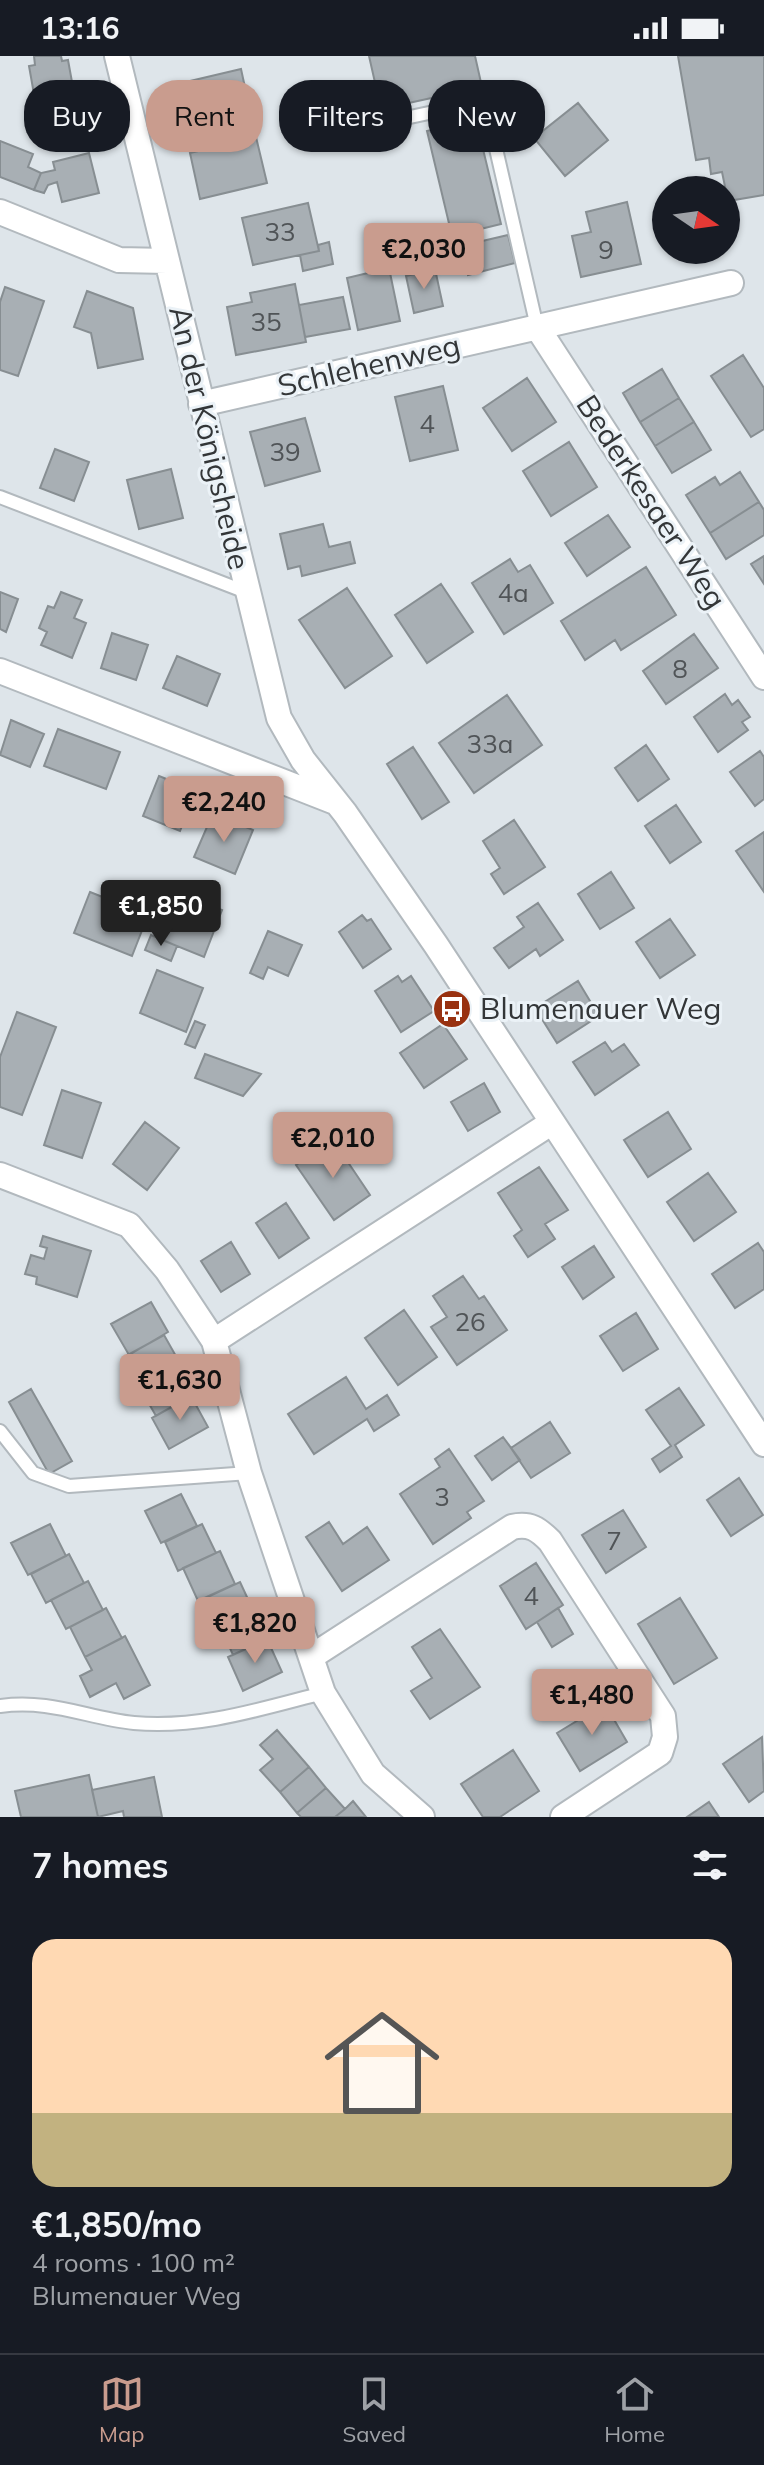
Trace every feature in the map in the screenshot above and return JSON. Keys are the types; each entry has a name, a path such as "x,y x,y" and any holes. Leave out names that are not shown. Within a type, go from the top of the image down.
{"street":[{"name":"An der Königsheide","path":"117,56 279,718 303,760 338,803"},
{"path":"0,212 119,260 167,261"},
{"name":"Schlehenweg","path":"201,404 731,283"},
{"name":"Bederkesaer Weg","path":"537,327 764,677"},
{"path":"0,671 338,803 436,945 764,1444"},
{"path":"214,1341 551,1123"},
{"path":"0,1175 129,1225 167,1270 214,1341 249,1473 323,1693 373,1774 422,1817"},
{"path":"311,1657 512,1527 524,1524 537,1529 550,1541 663,1716 665,1737 660,1753 563,1817"}],"lane":[{"path":"412,117 485,101 537,327"},
{"path":"0,497 246,592"},
{"path":"0,1431 39,1478 69,1486 249,1473"},
{"path":"0,1706 22,1703 80,1710 131,1723 178,1725 215,1720 323,1693"}],"building":[{"path":"34,56 61,56 62,61 68,60 72,80 31,80 29,66 35,65"},
{"path":"369,56 475,56 480,80 428,80 428,99 412,102 412,80 374,80"},
{"path":"678,56 764,56 764,195 740,199 740,176 723,176 722,172 711,174 709,158 696,160"},
{"path":"241,69 243,80 194,80"},
{"path":"578,103 608,140 565,176 545,151 545,129"},
{"path":"0,141 33,154 28,167 41,173 34,190 0,177"},
{"path":"260,152 267,183 200,199 190,153"},
{"path":"432,152 484,152 501,224 452,236"},
{"path":"89,153 99,193 62,202 57,182 48,185 44,193 34,190 41,173 55,170 53,162"},
{"path":"627,202 641,264 581,277 572,236 591,232 586,212"},
{"path":"308,203 319,251 253,265 242,218"},
{"path":"459,234 466,266 440,272 433,241"},
{"path":"508,235 515,263 468,275 461,246"},
{"path":"329,242 333,264 303,271 300,255 319,251 318,245"},
{"path":"389,268 400,321 358,330 347,278"},
{"path":"435,269 443,306 414,313 406,276"},
{"path":"295,284 306,342 236,355 227,307 252,302 250,293"},
{"path":"5,287 44,301 18,376 0,370 0,302"},
{"path":"87,291 133,308 143,359 98,368 91,333 74,327"},
{"path":"343,297 350,329 305,337 299,305"},
{"path":"743,355 764,388 764,429 751,437 711,376"},
{"path":"662,369 679,398 640,422 623,393"},
{"path":"527,378 556,422 512,451 483,408"},
{"path":"443,386 458,450 410,461 395,397"},
{"path":"679,398 694,422 655,446 640,422"},
{"path":"305,418 320,471 265,486 250,432"},
{"path":"694,422 711,450 672,473 655,446"},
{"path":"569,442 597,487 551,516 523,471"},
{"path":"55,449 89,462 74,501 40,488"},
{"path":"171,469 183,518 139,529 127,480"},
{"path":"740,472 759,502 710,533 686,495 715,477 720,485"},
{"path":"759,502 764,510 764,535 726,559 710,533"},
{"path":"608,515 630,547 587,576 565,543"},
{"path":"323,524 329,547 350,542 355,563 302,576 300,566 288,569 280,534"},
{"path":"764,556 764,584 751,564"},
{"path":"510,559 518,572 530,565 553,603 504,634 472,583"},
{"path":"646,567 676,615 621,650 615,640 585,660 561,621"},
{"path":"441,584 473,632 427,663 395,615"},
{"path":"347,588 392,656 345,688 299,620"},
{"path":"0,592 18,599 6,632 0,629"},
{"path":"61,592 82,600 74,618 86,623 72,658 41,645 47,632 39,628 48,606 54,608"},
{"path":"112,633 148,645 136,680 101,668"},
{"path":"694,634 718,668 666,704 643,671"},
{"path":"177,656 220,674 207,706 163,688"},
{"path":"725,694 732,705 738,700 750,717 742,722 748,730 718,752 694,717"},
{"path":"507,695 542,745 474,793 439,743"},
{"path":"11,720 44,734 30,767 0,755"},
{"path":"58,729 120,752 106,789 44,766"},
{"path":"646,745 669,779 638,801 615,768"},
{"path":"413,747 449,802 422,819 387,764"},
{"path":"760,751 764,757 764,799 755,806 730,772"},
{"path":"159,776 196,791 180,831 143,816"},
{"path":"676,805 701,842 670,863 645,826"},
{"path":"213,813 253,830 235,874 194,857"},
{"path":"514,820 545,867 504,894 491,874 500,868 483,841"},
{"path":"764,832 764,892 736,851"},
{"path":"611,872 634,908 600,929 578,894"},
{"path":"90,892 148,915 132,956 74,933"},
{"path":"181,894 222,910 204,957 162,940"},
{"path":"538,903 563,940 540,956 536,949 509,968 494,948 524,927 517,917"},
{"path":"362,915 367,921 371,919 391,949 363,968 339,932"},
{"path":"670,919 695,955 660,978 636,942"},
{"path":"268,931 302,945 288,976 268,967 263,979 250,973"},
{"path":"151,935 177,946 171,961 145,950"},
{"path":"157,970 203,988 186,1032 140,1013"},
{"path":"398,976 402,982 411,976 434,1011 401,1032 375,991"},
{"path":"578,981 599,1016 557,1043 535,1008"},
{"path":"17,1012 56,1027 22,1115 0,1107 0,1057"},
{"path":"195,1021 205,1025 195,1048 185,1044"},
{"path":"443,1024 467,1059 424,1088 400,1053"},
{"path":"605,1042 612,1052 624,1044 639,1065 595,1095 573,1062"},
{"path":"205,1054 261,1074 243,1096 195,1078"},
{"path":"484,1083 500,1112 468,1131 451,1102"},
{"path":"62,1090 101,1103 82,1158 44,1145"},
{"path":"668,1112 691,1149 648,1177 624,1140"},
{"path":"145,1122 179,1148 147,1190 113,1164"},
{"path":"333,1140 370,1195 334,1220 296,1165"},
{"path":"539,1167 568,1210 545,1224 555,1239 528,1257 514,1236 522,1230 498,1193"},
{"path":"708,1173 736,1212 694,1241 667,1202"},
{"path":"286,1203 309,1238 279,1258 256,1223"},
{"path":"43,1236 91,1251 77,1297 36,1284 37,1277 25,1274 31,1255 44,1259 47,1248 40,1246"},
{"path":"231,1242 250,1274 221,1292 201,1261"},
{"path":"758,1243 764,1252 764,1289 735,1308 712,1274"},
{"path":"594,1246 614,1277 583,1299 562,1267"},
{"path":"463,1276 479,1299 484,1296 507,1330 457,1365 431,1327 447,1317 433,1296"},
{"path":"151,1302 168,1332 129,1355 111,1324"},
{"path":"404,1310 437,1357 398,1385 365,1338"},
{"path":"636,1313 658,1349 623,1371 600,1336"},
{"path":"164,1335 181,1365 143,1386 126,1356"},
{"path":"177,1367 193,1395 156,1416 140,1388"},
{"path":"346,1377 366,1409 387,1395 399,1415 374,1431 367,1419 314,1454 288,1414"},
{"path":"679,1388 704,1425 675,1445 682,1457 660,1472 652,1459 671,1446 646,1410"},
{"path":"31,1389 72,1461 49,1474 9,1402"},
{"path":"191,1396 208,1427 169,1449 152,1418"},
{"path":"550,1422 570,1453 531,1478 511,1448"},
{"path":"503,1437 520,1460 492,1480 475,1456"},
{"path":"449,1449 484,1501 467,1512 471,1518 433,1544 400,1494 440,1467 435,1459"},
{"path":"739,1478 763,1515 731,1536 707,1500"},
{"path":"181,1494 197,1526 161,1543 145,1511"},
{"path":"623,1510 646,1547 606,1573 582,1535"},
{"path":"329,1522 343,1544 367,1527 389,1560 342,1591 306,1537"},
{"path":"50,1524 66,1556 28,1575 11,1543"},
{"path":"202,1524 216,1553 178,1571 165,1542"},
{"path":"220,1551 235,1584 198,1601 183,1568"},
{"path":"69,1554 84,1583 46,1603 31,1574"},
{"path":"536,1563 563,1605 526,1629 500,1586"},
{"path":"88,1581 103,1610 66,1629 51,1600"},
{"path":"240,1582 253,1610 214,1628 201,1600"},
{"path":"680,1598 717,1658 674,1684 638,1624"},
{"path":"106,1608 122,1638 85,1657 70,1627"},
{"path":"258,1608 272,1637 233,1655 220,1626"},
{"path":"558,1608 573,1634 552,1647 537,1622"},
{"path":"440,1629 480,1687 430,1719 411,1691 432,1678 412,1647"},
{"path":"125,1636 150,1685 124,1699 116,1683 90,1697 80,1676 92,1670 85,1657"},
{"path":"267,1639 282,1672 243,1691 228,1657"},
{"path":"605,1704 627,1742 580,1771 557,1733"},
{"path":"277,1730 309,1767 280,1792 260,1770 273,1759 260,1745"},
{"path":"762,1737 764,1791 749,1802 723,1764"},
{"path":"513,1750 539,1791 500,1817 483,1817 461,1784"},
{"path":"309,1767 326,1788 297,1813 280,1792"},
{"path":"89,1775 98,1817 21,1817 15,1791"},
{"path":"154,1777 162,1817 124,1817 123,1811 98,1817 92,1790"},
{"path":"326,1788 345,1809 335,1817 301,1817 297,1813"},
{"path":"353,1801 366,1817 335,1817 345,1809"},
{"path":"709,1802 719,1817 687,1817"}],"place":[{"name":"Blumenauer Weg","path":"452,1009"}]}
